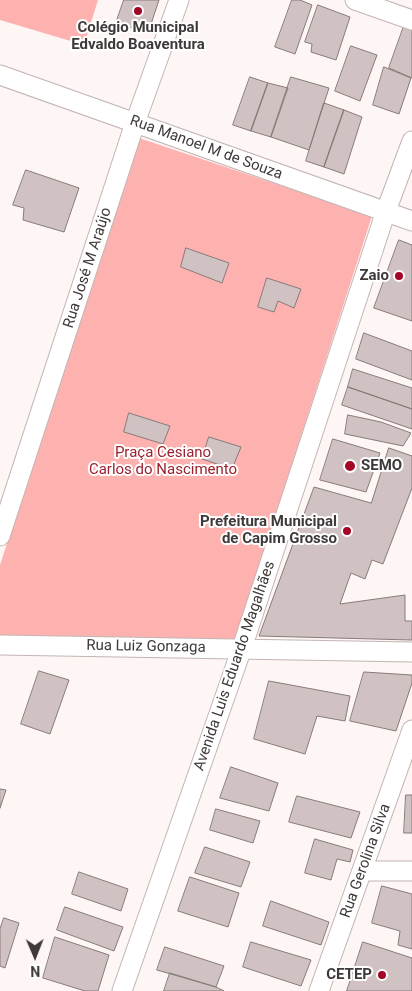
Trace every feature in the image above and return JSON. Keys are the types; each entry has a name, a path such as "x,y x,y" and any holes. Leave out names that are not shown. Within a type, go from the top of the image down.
{"street":[{"name":"Rua José M Araújo","path":"0,536 135,123 179,0"},
{"path":"355,0 412,20"},
{"name":"Rua Manoel M de Souza","path":"0,75 412,221"},
{"name":"Avenida Luis Eduardo Magalhães","path":"122,991 242,648 386,212 412,141"},
{"name":"Rua Luiz Gonzaga","path":"0,645 412,652"},
{"name":"Rua Gerolina Silva","path":"319,991 412,730"},
{"path":"362,871 412,871"}],"green space":[{"path":"0,0 98,0 84,45 0,20"},
{"name":"Praça Cesiano Carlos do Nascimento","path":"139,138 372,216 235,641 0,636 0,565"}],"building":[{"name":"Colégio Municipal Edvaldo Boaventura","path":"124,0 159,0 148,33 116,23"},
{"path":"292,0 300,0 312,5 295,54 275,47"},
{"path":"318,5 350,17 336,60 311,52 312,44 305,42"},
{"path":"404,26 412,29 412,78 389,68"},
{"path":"351,46 377,55 360,101 335,91"},
{"path":"384,67 411,78 399,114 373,105"},
{"path":"250,77 268,83 251,131 233,125"},
{"path":"291,77 329,88 309,150 271,137"},
{"path":"268,83 288,88 271,137 251,131"},
{"path":"324,103 344,110 324,167 306,161"},
{"path":"344,110 362,117 344,174 324,167"},
{"path":"26,170 79,188 64,232 23,220 24,208 13,205"},
{"name":"Zaio","path":"399,240 412,245 412,321 374,308"},
{"path":"186,248 229,263 222,283 181,267"},
{"path":"267,278 301,289 294,308 278,301 274,312 258,307"},
{"path":"364,333 412,351 412,380 356,359"},
{"path":"353,369 412,388 412,409 348,387"},
{"path":"348,387 412,409 412,429 342,405"},
{"path":"129,413 170,426 163,444 124,432"},
{"path":"348,415 381,422 411,433 403,446 345,434"},
{"path":"209,437 241,447 232,469 202,459"},
{"name":"SEMO","path":"333,439 380,453 366,492 320,480"},
{"name":"Prefeitura Municipal de Capim Grosso","path":"389,448 412,456 412,488 383,564 372,560 365,579 351,573 340,604 405,595 405,621 412,621 412,640 259,636 314,487 371,503"},
{"path":"39,671 69,680 50,734 21,724"},
{"path":"364,672 412,675 412,683 396,731 350,721"},
{"path":"269,681 350,696 345,721 317,716 305,754 254,739"},
{"path":"231,767 278,783 269,811 220,798"},
{"path":"0,789 6,790 0,808"},
{"path":"406,795 412,795 412,833 404,833"},
{"path":"297,796 360,812 351,838 289,822"},
{"path":"216,809 260,821 253,843 210,830"},
{"path":"315,839 353,850 350,862 337,859 331,880 305,873"},
{"path":"205,847 250,862 241,887 195,873"},
{"path":"79,872 128,889 121,911 72,894"},
{"path":"190,877 239,893 228,927 178,911"},
{"path":"382,886 412,894 412,949 398,945 400,931 372,923"},
{"path":"271,901 329,922 321,945 263,926"},
{"path":"65,907 123,927 114,951 57,930"},
{"path":"4,918 19,923 5,968 0,966 0,929"},
{"path":"55,937 109,955 98,991 85,991 43,978"},
{"path":"251,942 311,960 301,986 243,967"},
{"name":"CETEP","path":"363,942 412,958 412,991 347,991"},
{"path":"165,947 224,966 216,987 157,970"},
{"path":"170,973 216,987 224,991 164,991"}],"place":[{"name":"Colégio Municipal Edvaldo Boaventura","path":"138,11"},
{"name":"Zaio","path":"399,276"},
{"name":"SEMO","path":"350,466"},
{"name":"Prefeitura Municipal de Capim Grosso","path":"347,531"},
{"name":"CETEP","path":"382,975"}]}
